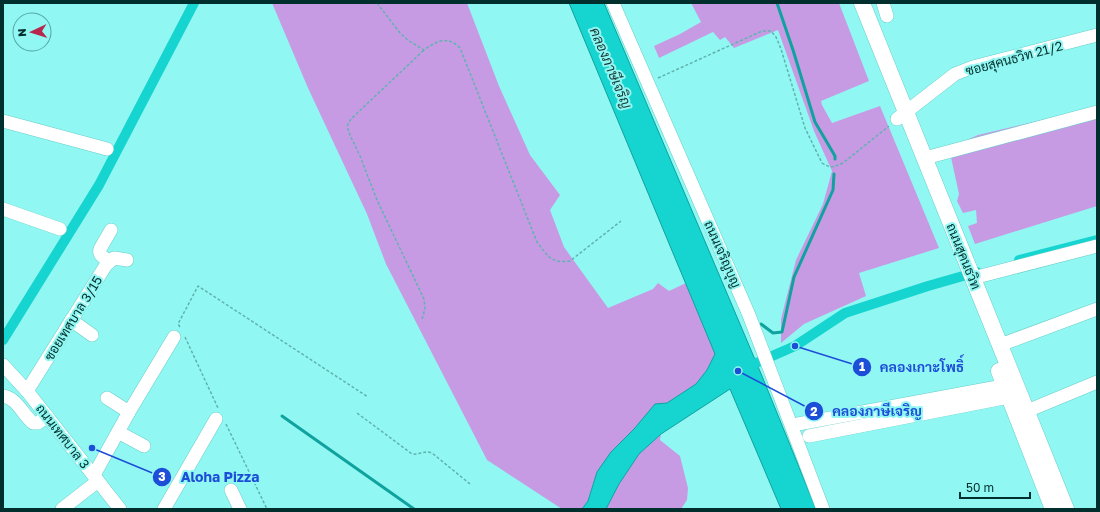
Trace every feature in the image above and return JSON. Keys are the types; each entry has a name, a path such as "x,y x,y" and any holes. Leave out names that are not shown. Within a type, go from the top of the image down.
{"main road":[{"name":"ถนนสุคนธวิท","path":"850,3 902,115 925,158 1000,345 1010,389 1027,411 1066,509"},
{"name":"ถนนสุคนธวิท","path":"862,3 902,115 1010,389 1053,509"}],"street":[{"name":"ถนนเจริญบุญ","path":"613,3 749,315 823,509"},
{"path":"883,3 887,16"},
{"name":"ซอยสุคนธวิท 21/2","path":"902,115 955,74 973,67 1097,35"},
{"path":"925,158 1097,112"},
{"path":"3,120 107,149"},
{"path":"3,209 60,228"},
{"path":"110,261 101,255 99,251 111,230"},
{"path":"973,278 1097,246"},
{"name":"ซอยเทศบาล 3/15","path":"27,391 110,261 116,258 127,260"},
{"path":"1000,345 1097,309"},
{"path":"71,320 92,335"},
{"path":"62,509 96,478 129,412 174,337"},
{"name":"ถนนเทศบาล 3","path":"3,365 27,391 120,509"},
{"path":"1027,411 1097,382"},
{"path":"798,424 1010,389"},
{"path":"809,436 1010,389"},
{"path":"3,396 9,397 14,401 33,423 38,423 47,416"},
{"path":"107,398 129,412"},
{"path":"164,509 220,417"},
{"path":"118,432 144,446"},
{"path":"231,490 240,509"}],"path":[{"path":"377,3 400,33 409,41 424,50"},
{"path":"649,85 655,79 762,31 771,31 776,37 781,49 805,128 822,163 834,167 843,163 902,115"},
{"path":"422,319 425,309 424,299 377,200 348,126 351,120 424,50 434,43 445,40 454,42 460,48 536,242 545,253 553,260 561,262 570,261 621,221"},
{"path":"267,509 220,417 178,324 198,286 368,397"},
{"path":"357,413 412,454 428,451 432,453 470,484"}],"shaded area":[{"path":"272,3 467,3 499,86 530,155 560,195 550,210 564,247 608,308 653,289 658,283 669,291 686,283 716,354 707,370 696,384 667,403 655,405 597,472 588,501 582,509 562,509 487,460 386,264 367,214 308,88"},
{"path":"691,3 839,3 869,81 821,101 822,105 832,123 880,106 939,248 859,273 866,296 804,324 781,343 781,319 796,260 823,204 832,171 814,131 778,30 734,48 725,37 720,40 713,32 659,58 654,46 701,22"},
{"path":"1097,107 1097,206 975,244 968,226 977,223 976,210 963,213 957,201 959,194 949,148 978,135"},
{"path":"661,434 660,440 680,456 688,488 687,500 681,509 606,509 619,484 639,454"}],"water":[{"path":"569,3 604,3 762,376 816,509 781,509 730,389 661,434 639,454 619,484 606,509 582,509 588,501 597,472 611,452 634,429 655,404 667,403 696,384 707,370 715,354"}],"waterway":[{"path":"3,340 99,185 194,3"},
{"path":"777,3 815,122 835,156 835,159"},
{"path":"761,324 773,333 782,332 794,277 833,190 834,174"},
{"path":"1019,260 1097,240"},
{"path":"745,368 795,346 845,313 977,272"},
{"path":"282,416 414,509"}],"place":[{"name":"คลองเกาะโพธิ์","path":"795,346"},
{"name":"คลองภาษีเจริญ","path":"738,371"},
{"name":"Aloha Pizza","path":"92,448"}]}
